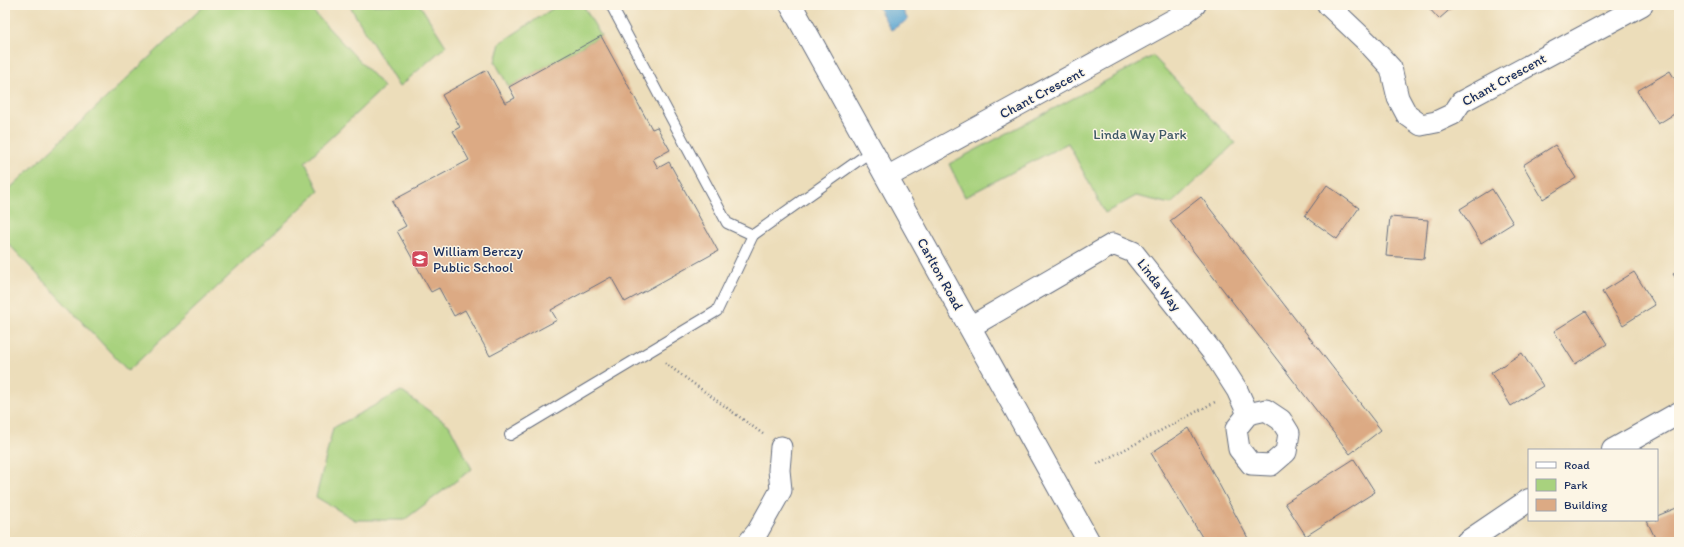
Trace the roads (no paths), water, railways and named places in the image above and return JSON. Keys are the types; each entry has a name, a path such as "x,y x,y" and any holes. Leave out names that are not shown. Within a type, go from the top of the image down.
{"main road":[{"name":"Carlton Road","path":"791,5 873,150 1089,542"},
{"path":"1615,449 1679,413"},
{"path":"1467,542 1528,501"}],"street":[{"name":"Chant Crescent","path":"887,177 1182,16 1195,5"},
{"name":"Chant Crescent","path":"1328,5 1367,42 1390,68 1398,98 1407,115 1421,125 1436,122 1453,114 1461,102 1642,5"},
{"name":"Linda Way","path":"970,327 1113,244 1133,252 1214,354 1237,390 1248,414"},
{"path":"749,542 758,531 781,490 779,470 781,447"}],"lane":[{"path":"611,5 727,223 753,235"},
{"path":"510,435 717,311 753,235 873,150"}],"water":[{"path":"877,5 900,5 908,20 891,30"}],"place":[{"name":"William Berczy Public School","path":"420,259"}],"park label":[{"name":"Linda Way Park","path":"1140,134"}]}
